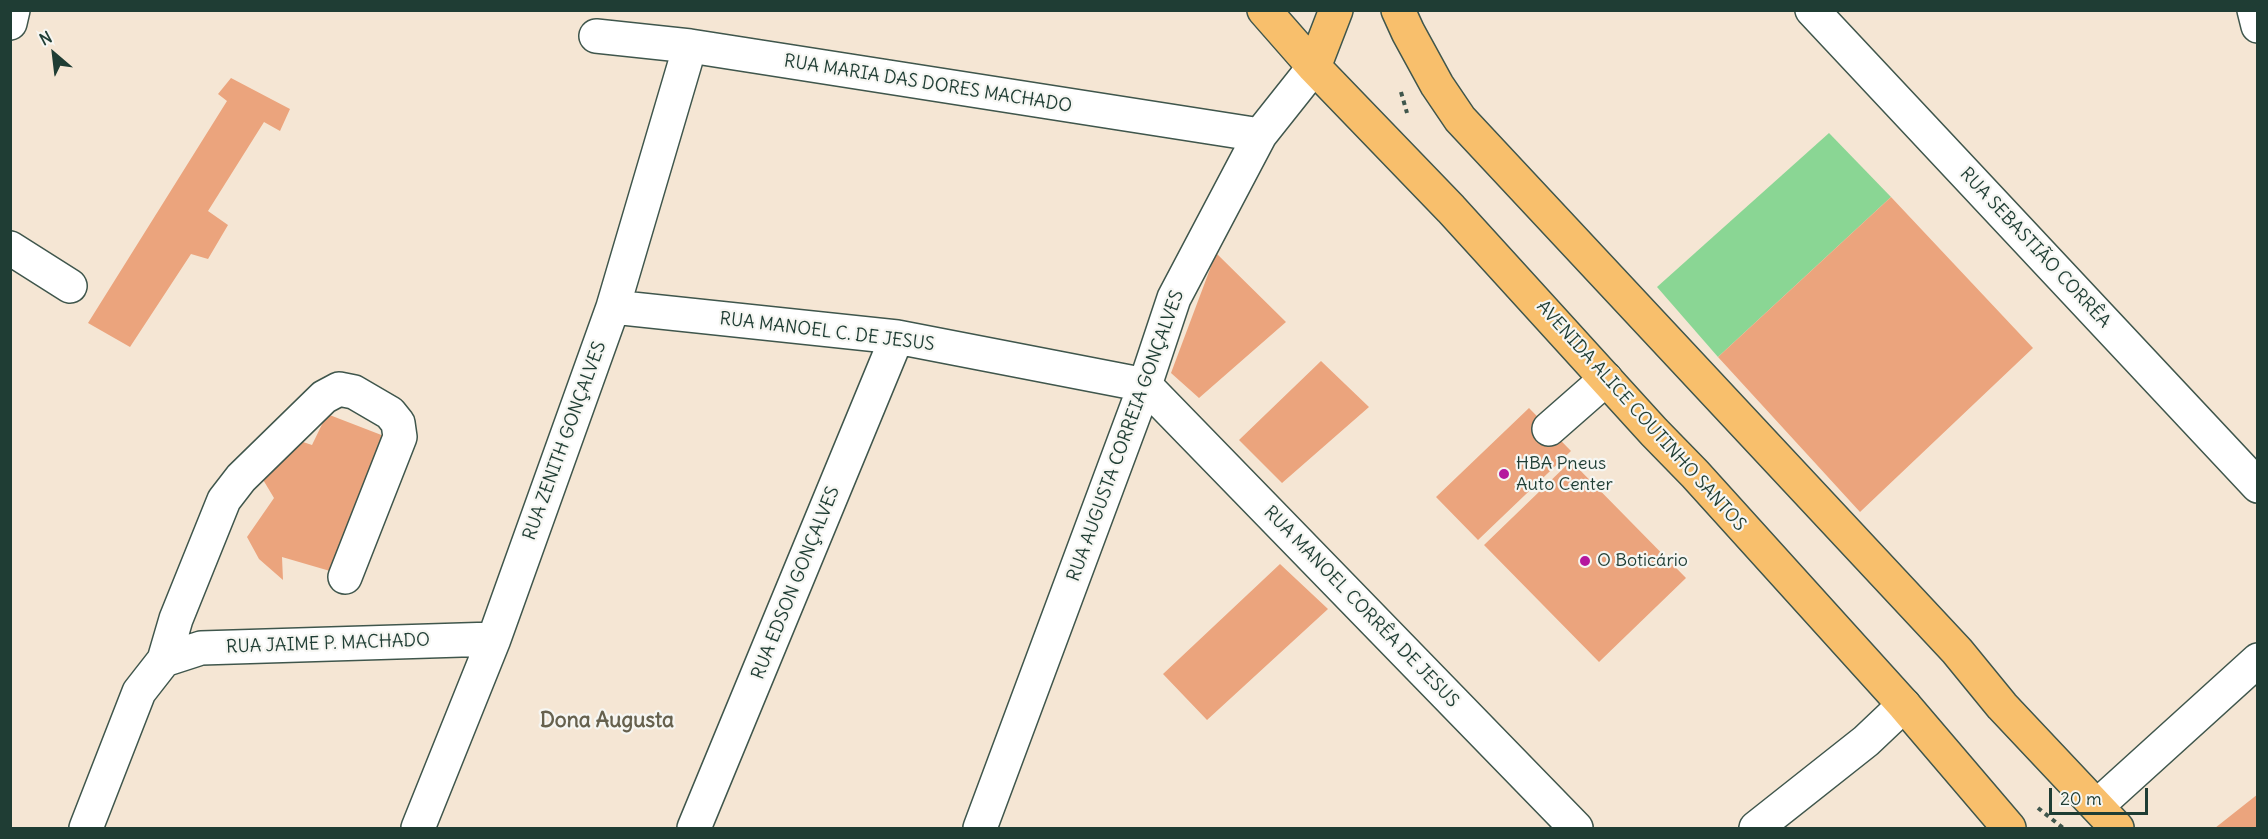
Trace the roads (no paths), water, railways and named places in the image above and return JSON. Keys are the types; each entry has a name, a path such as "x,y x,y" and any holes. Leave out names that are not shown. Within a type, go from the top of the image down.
{"main road":[{"name":"AVENIDA ALICE COUTINHO SANTOS","path":"1264,10 1314,66 1451,208 1904,705 2009,828"},
{"path":"1314,66 1336,10"},
{"path":"1398,10 1437,85 1460,119 1957,651 2002,705 2107,817"}],"street":[{"path":"10,23 13,10"},
{"name":"RUA SEBASTIÃO CORRÊA","path":"1812,10 2258,486"},
{"path":"2254,10 2258,26"},
{"name":"RUA MARIA DAS DORES MACHADO","path":"596,36 690,46 1260,135"},
{"name":"RUA ZENITH GONÇALVES","path":"418,828 494,639 613,307 690,46"},
{"name":"RUA AUGUSTA CORREIA GONÇALVES","path":"980,828 1145,385 1174,298 1260,135 1314,66"},
{"path":"10,248 70,286"},
{"name":"RUA MANOEL C. DE JESUS","path":"613,307 897,337 1145,385"},
{"name":"RUA EDSON GONÇALVES","path":"694,828 897,337"},
{"path":"1549,429 1606,379"},
{"name":"RUA MANOEL CORRÊA DE JESUS","path":"1145,385 1576,828"},
{"path":"87,828 138,692 164,660 176,620 224,500 241,478 324,397 339,389 354,392 390,413 398,423 400,437 345,578"},
{"name":"RUA JAIME P. MACHADO","path":"164,660 201,648 494,639"},
{"path":"2107,817 2258,660"},
{"path":"1756,828 1866,741 1904,705"}],"place":[{"name":"HBA Pneus Auto Center","path":"1504,474"},
{"name":"O Boticário","path":"1585,561"}],"district":[{"name":"Dona Augusta","path":"607,721"}]}
